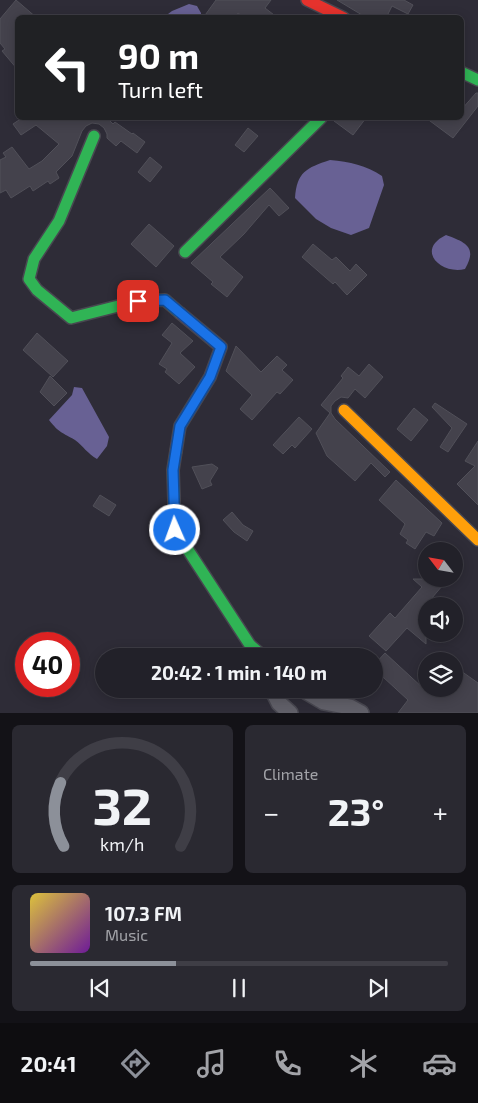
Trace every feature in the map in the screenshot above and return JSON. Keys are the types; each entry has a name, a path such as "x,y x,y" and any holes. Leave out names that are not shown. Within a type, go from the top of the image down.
{"street":[{"path":"307,0 338,15"},
{"path":"464,73 478,80"},
{"path":"185,252 319,120"},
{"path":"94,136 59,221 34,259 29,279 36,290 71,318 138,301 165,300 221,347 210,377 180,426 173,470 175,530 251,648"},
{"path":"344,410 478,540"},
{"path":"276,698 290,713"},
{"path":"317,698 324,702 350,707 361,713"}],"shaded area":[{"path":"189,4 197,6 201,15 167,15"},
{"path":"330,160 358,165 382,176 384,185 369,228 351,235 331,228 316,219 295,198 298,182 304,172"},
{"path":"446,235 468,246 470,255 465,269 456,270 448,268 440,265 435,260 432,254 433,247 437,241"},
{"path":"74,387 82,388 109,437 107,446 97,459 49,420 72,395"}],"building":[{"path":"16,0 34,15 15,15 15,66 2,51 5,49 0,43 0,19"},
{"path":"216,0 271,0 265,8 274,15 241,15 238,13 237,15 205,15"},
{"path":"337,0 404,0 413,5 408,14 392,6 388,15 362,15"},
{"path":"478,93 478,106 453,138 429,120 464,120 464,107"},
{"path":"19,120 109,120 145,142 137,153 121,141 116,146 107,138 104,128 99,124 92,123 82,131 72,156 56,172 59,178 50,184 48,181 33,191 30,186 11,198 6,190 0,193 0,160 6,157 3,153 12,147 29,169 42,161 59,144 36,125 21,135 13,124"},
{"path":"334,120 364,120 353,135"},
{"path":"248,128 258,136 244,152 235,145"},
{"path":"150,157 162,167 150,182 138,172"},
{"path":"270,188 289,208 279,216 269,205 244,234 220,257 243,277 227,297 211,284 213,282 191,263"},
{"path":"149,224 174,246 156,267 131,244"},
{"path":"313,244 332,260 336,257 350,271 356,264 367,275 347,295 335,282 333,284 302,257"},
{"path":"172,323 193,341 180,353 195,367 179,384 165,372 167,369 159,364 172,343 162,335"},
{"path":"37,333 68,361 53,377 23,350"},
{"path":"236,346 261,372 277,356 287,365 282,370 293,380 280,394 277,392 252,420 240,409 252,395 226,371"},
{"path":"369,364 383,377 365,398 355,389 348,398 341,397 335,401 331,406 331,413 390,472 385,477 371,463 355,481 327,456 316,433 330,413 321,405 343,378 341,376 348,367 359,376"},
{"path":"50,376 67,393 54,406 40,392"},
{"path":"435,403 467,424 448,452 440,447 452,428 432,407"},
{"path":"414,408 428,420 411,441 397,429"},
{"path":"299,417 312,429 295,448 292,445 283,454 273,445"},
{"path":"478,441 478,505 457,484 475,466 465,461"},
{"path":"212,464 218,468 210,481 212,485 202,489 192,467"},
{"path":"396,480 442,523 434,536 426,532 415,549 406,543 408,540 400,534 405,524 379,500"},
{"path":"100,495 116,505 109,516 93,506"},
{"path":"232,512 243,525 253,531 247,541 234,532 223,520"},
{"path":"421,588 440,588 433,597 418,597 418,637 407,628 386,651 369,636 390,613 395,618"},
{"path":"385,653 418,683 418,697 463,697 463,672 478,683 478,713 398,713 408,700 383,677 383,655"}],"traffic: fast":[{"path":"464,73 478,80"},
{"path":"185,252 319,120"},
{"path":"94,136 59,221 34,259 29,279 37,290 71,318 138,301 165,300 180,313"},
{"path":"176,451 173,470 175,530 254,648"}],"traffic: slow":[{"path":"344,410 478,540"}],"traffic: jam":[{"path":"307,0 338,15"},
{"path":"176,451 180,426 210,377 221,347 180,313"}],"route":[{"path":"138,301 165,300 221,347 210,377 180,426 173,470 175,530"}]}
